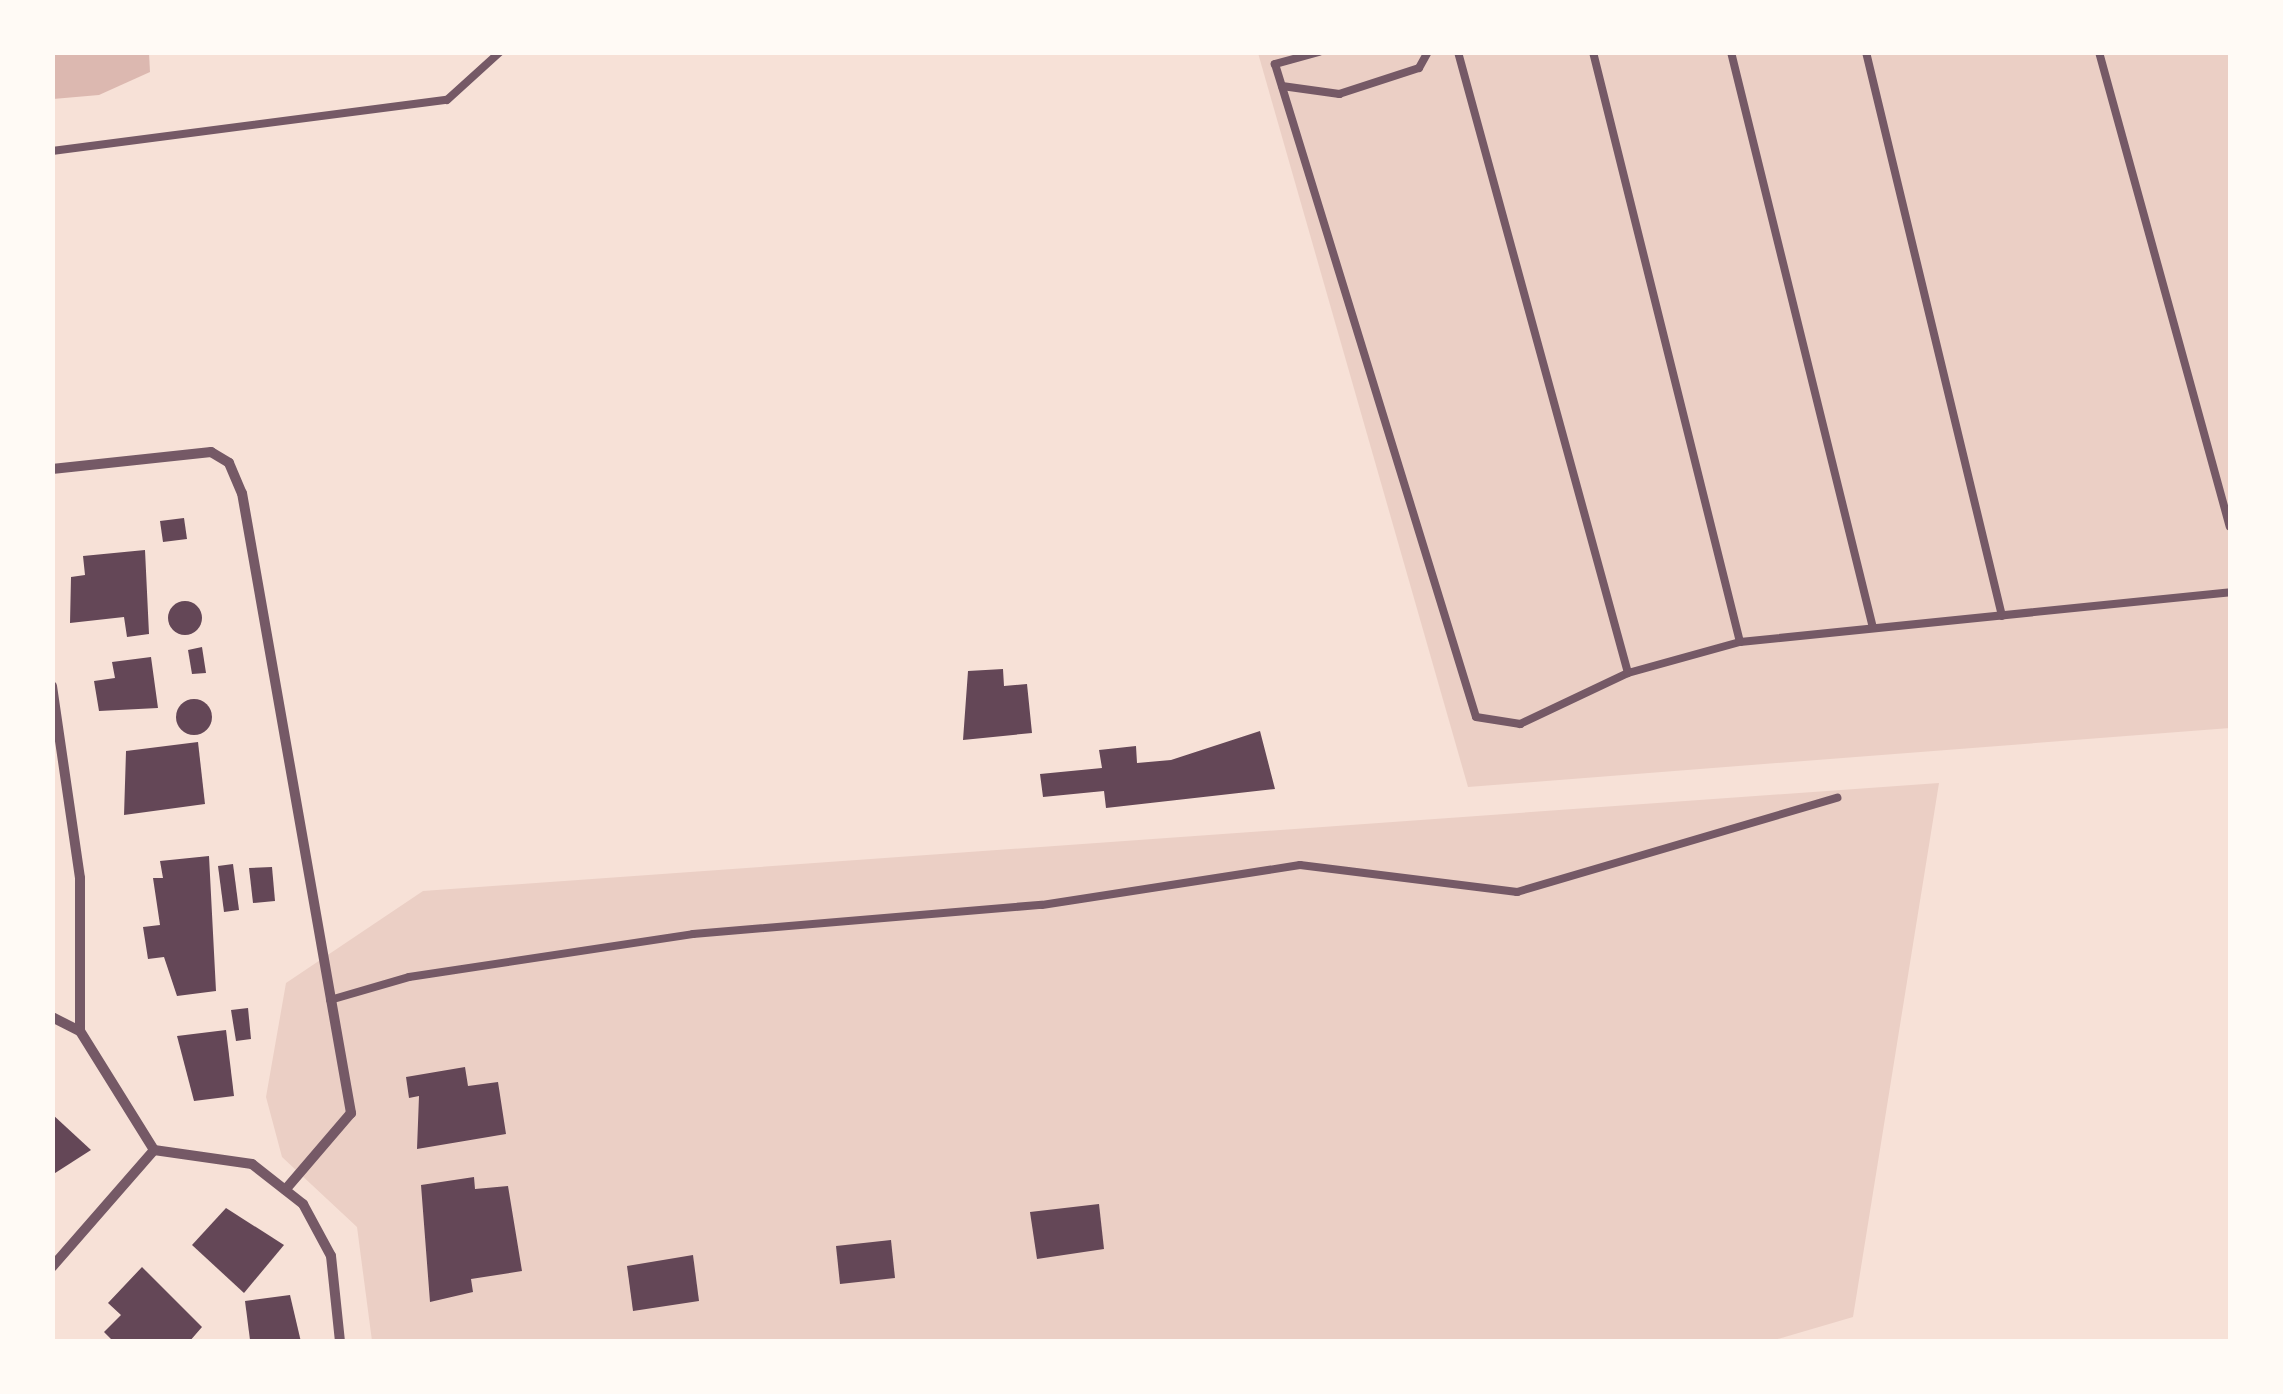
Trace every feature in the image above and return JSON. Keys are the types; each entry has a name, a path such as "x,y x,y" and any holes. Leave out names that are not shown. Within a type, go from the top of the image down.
{"street":[{"path":"52,469 211,452 229,463 242,492 351,1113 285,1190"},
{"path":"52,686 80,878 80,1030 154,1150"},
{"path":"52,1016 80,1030"},
{"path":"154,1150 252,1164 285,1190 331,1256 340,1342"},
{"path":"52,1267 154,1150"}],"lane":[{"path":"52,151 447,100 500,52"},
{"path":"1272,52 1476,717 1520,724 1628,673 1740,642 2230,592"},
{"path":"1274,64 1318,52"},
{"path":"1282,86 1339,94 1418,68 1428,52"},
{"path":"1458,52 1628,673"},
{"path":"1593,52 1740,642"},
{"path":"1731,52 1872,628"},
{"path":"1866,52 2002,616"},
{"path":"2098,52 2230,526"},
{"path":"330,1000 409,977 692,934 1042,904 1300,865 1518,892 1837,798"}],"shaded area":[{"path":"53,52 149,53 150,72 99,95 53,99"},
{"path":"1258,53 2230,53 2230,728 1468,787"},
{"path":"1939,783 1853,1317 1771,1341 372,1341 357,1227 282,1157 266,1097 286,983 423,891"}],"building":[{"path":"184,518 187,539 163,542 160,521"},
{"path":"145,550 149,634 127,637 124,617 70,623 71,577 85,575 83,556"},
{"path":"185,601 197,606 202,618 197,630 185,635 173,630 168,618 173,606"},
{"path":"202,647 206,673 192,674 188,650"},
{"path":"151,657 158,708 99,711 94,681 115,678 112,662"},
{"path":"1003,669 1004,686 1027,684 1032,733 963,740 968,671"},
{"path":"194,699 206,705 212,717 206,729 194,735 182,729 176,717 182,705"},
{"path":"1260,731 1275,789 1106,808 1104,791 1043,797 1040,774 1102,768 1099,750 1136,746 1137,763 1171,760"},
{"path":"198,742 205,804 124,815 126,751"},
{"path":"209,856 216,991 177,996 164,957 148,959 143,927 160,925 153,878 163,878 160,861"},
{"path":"233,864 239,910 224,912 218,866"},
{"path":"272,867 275,901 253,903 249,868"},
{"path":"248,1008 251,1039 236,1041 231,1010"},
{"path":"226,1030 234,1096 194,1101 177,1036"},
{"path":"465,1067 468,1086 498,1082 506,1134 417,1149 419,1096 409,1098 406,1077"},
{"path":"52,1114 91,1150 52,1175"},
{"path":"474,1177 475,1189 508,1186 522,1271 471,1279 473,1292 430,1302 421,1185"},
{"path":"1099,1204 1104,1249 1037,1259 1030,1212"},
{"path":"226,1208 284,1245 244,1293 192,1245"},
{"path":"891,1240 895,1278 840,1284 836,1246"},
{"path":"693,1255 699,1301 633,1311 627,1266"},
{"path":"142,1267 202,1327 189,1342 114,1342 104,1332 121,1315 108,1303"},
{"path":"290,1295 301,1342 250,1340 245,1301"}]}
